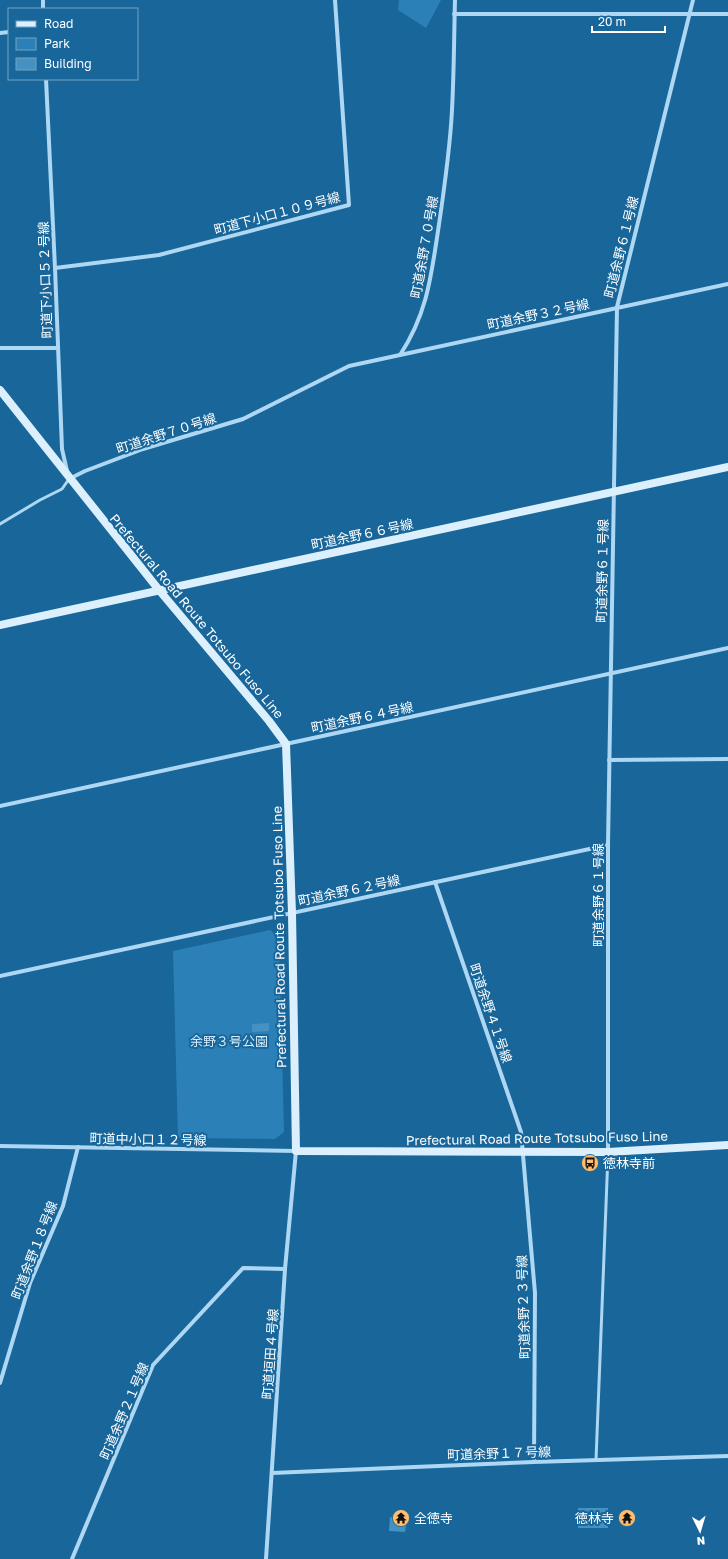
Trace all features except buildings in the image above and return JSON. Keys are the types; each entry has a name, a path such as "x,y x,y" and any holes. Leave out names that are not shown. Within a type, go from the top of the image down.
{"main road":[{"name":"Prefectural Road Route Totsubo Fuso Line","path":"0,390 42,442 69,479 159,590 269,721 286,744 292,913 296,1151 608,1152 728,1146"},
{"name":"町道余野６６号線","path":"0,625 728,467"}],"street":[{"name":"町道下小口１０９号線","path":"55,268 159,255 349,205 335,0"},
{"name":"町道余野７０号線","path":"69,479 85,471 143,449 243,419 349,366 400,355 418,322 429,289 447,176 452,110 454,0"},
{"name":"町道余野６１号線","path":"608,1152 608,845 617,307 693,0"},
{"path":"454,14 728,14"},
{"name":"町道下小口５２号線","path":"46,80 62,449 69,479"},
{"name":"町道余野３２号線","path":"400,355 728,284"},
{"path":"0,348 58,348"},
{"name":"町道余野６４号線","path":"0,806 728,648"},
{"path":"609,760 728,759"},
{"name":"町道余野６２号線","path":"0,976 608,845"},
{"name":"町道余野４１号線","path":"435,882 521,1132 522,1152"},
{"name":"町道中小口１２号線","path":"0,1146 296,1151"},
{"name":"町道余野１８号線","path":"0,1383 30,1283 62,1206 78,1147"},
{"name":"町道垣田４号線","path":"266,1559 285,1269 296,1151"},
{"name":"町道余野２３号線","path":"522,1152 535,1292 534,1462"},
{"name":"町道余野２１号線","path":"72,1559 153,1365 243,1268 285,1269"},
{"name":"町道余野１７号線","path":"272,1473 534,1462 728,1456"}],"lane":[{"path":"0,524 40,500 62,489 69,479"},
{"path":"596,1460 608,1152"}],"green space":[{"path":"399,0 441,0 426,28 398,10"},
{"name":"余野３号公園","path":"270,930 279,937 284,1132 275,1139 178,1138 173,951"}],"place":[{"name":"徳林寺前","path":"590,1163"},
{"name":"全徳寺","path":"401,1518"},
{"name":"徳林寺","path":"627,1518"}]}
